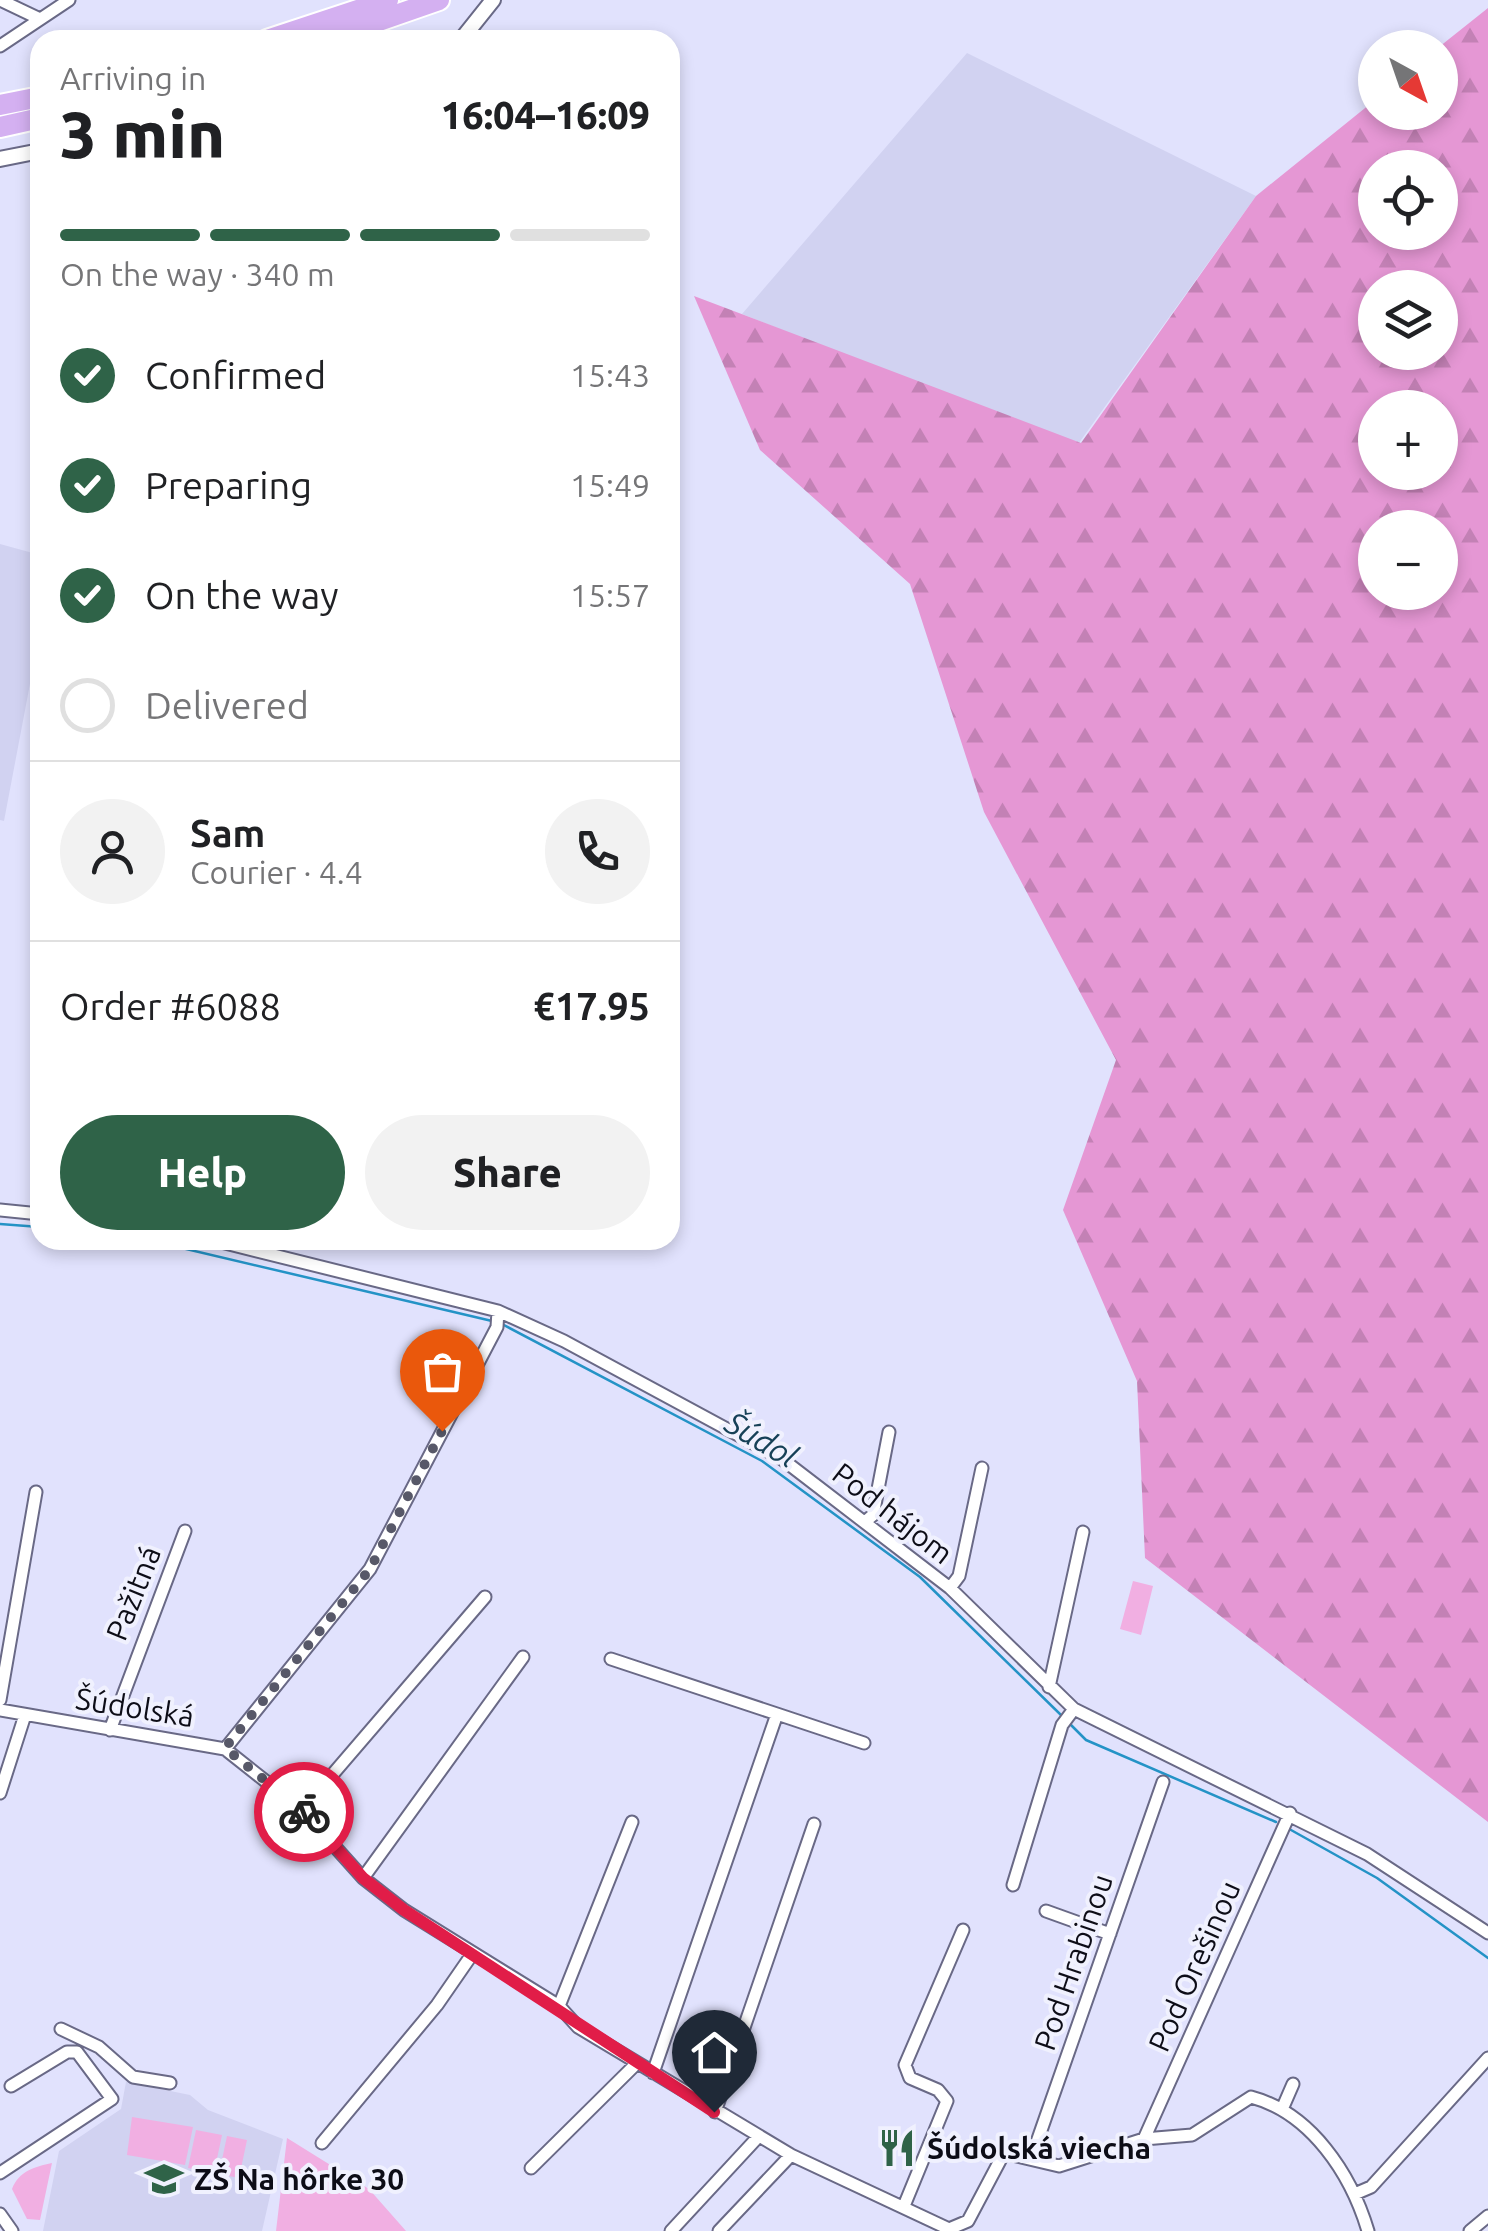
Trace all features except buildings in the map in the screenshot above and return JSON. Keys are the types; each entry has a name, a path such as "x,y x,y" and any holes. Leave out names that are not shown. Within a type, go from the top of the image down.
{"highway":[{"path":"298,30 388,0"},
{"path":"353,30 439,0"},
{"path":"0,105 30,100"},
{"path":"0,127 30,120"}],"street":[{"path":"0,0 40,19"},
{"path":"0,46 70,0"},
{"path":"469,30 493,0"},
{"path":"0,160 30,152"},
{"path":"0,1210 30,1213"},
{"name":"Pod hájom","path":"249,1250 498,1318 564,1341 782,1459 950,1588 1049,1686 1068,1716 1290,1813 1367,1854 1488,1932"},
{"path":"225,1748 370,1569 498,1318"},
{"path":"866,1522 873,1514 890,1432"},
{"path":"950,1588 959,1576 982,1468"},
{"path":"0,1700 36,1492"},
{"name":"Pažitná","path":"110,1730 184,1531"},
{"path":"1049,1686 1083,1532"},
{"path":"302,1810 485,1597"},
{"path":"363,1878 524,1658"},
{"path":"610,1659 864,1743"},
{"name":"Šúdolská","path":"0,1710 225,1748 302,1810 363,1878 558,2006 578,2026 758,2137 949,2230"},
{"path":"0,1793 25,1714"},
{"path":"653,2074 718,1877 778,1714"},
{"path":"1012,1885 1068,1716"},
{"name":"Pod Hrabinou","path":"1031,2159 1163,1782"},
{"name":"Pod Orešinou","path":"1144,2139 1290,1813"},
{"path":"558,2006 632,1822"},
{"path":"714,2112 814,1824"},
{"path":"1046,1911 1110,1934"},
{"path":"904,2206 947,2101 938,2090 910,2078 905,2065 963,1930"},
{"path":"322,2143 437,2005 473,1953"},
{"path":"61,2029 99,2046 132,2077 170,2083"},
{"path":"76,2052 82,2039"},
{"path":"12,2086 67,2052 76,2052"},
{"path":"0,2173 112,2099 76,2052"},
{"path":"1357,2193 1370,2187 1488,2058"},
{"path":"531,2168 637,2063"},
{"path":"1282,2107 1294,2084"},
{"path":"949,2230 968,2221 1004,2152 1059,2166 1144,2139 1192,2135 1251,2097 1282,2107 1328,2152 1357,2193 1368,2231"},
{"path":"671,2231 758,2137"},
{"path":"718,2231 791,2155"},
{"path":"0,2214 12,2231"},
{"path":"1470,2231 1488,2216"}],"shaded area":[{"path":"967,53 1256,196 1076,447 742,314"},
{"path":"0,544 30,552 30,684 4,821 0,820"},
{"path":"1133,1581 1153,1586 1141,1635 1120,1629"},
{"name":"ZŠ Na hôrke 30","path":"126,2082 190,2095 208,2110 283,2139 262,2231 43,2231 59,2151 121,2109"},
{"path":"132,2117 193,2127 185,2165 127,2155"},
{"path":"196,2130 222,2135 214,2173 188,2168"},
{"path":"227,2136 247,2140 239,2178 219,2174"},
{"path":"287,2138 369,2189 406,2231 276,2231"},
{"path":"52,2163 40,2220 27,2219 12,2189 23,2174"}],"green space":[{"path":"1488,8 1488,1822 1145,1558 1137,1381 1063,1210 1116,1060 984,812 910,584 760,450 694,296 1081,443 1256,196 1358,114 1358,130 1458,130 1458,32"}],"waterway":[{"name":"Šúdol","path":"0,1224 30,1226"},
{"name":"Šúdol","path":"190,1250 492,1321"},
{"name":"Šúdol","path":"500,1323 762,1461 920,1577 1062,1716"},
{"name":"Šúdol","path":"1068,1722 1086,1740 1276,1822"},
{"name":"Šúdol","path":"1291,1830 1377,1878 1488,1958"}],"way so far":[{"path":"304,1812 225,1748 370,1569 442,1431"}],"place":[{"name":"Šúdolská viecha","path":"897,2148"},
{"name":"ZŠ Na hôrke 30","path":"164,2179"}],"route":[{"path":"304,1812 363,1878 404,1910 558,2006 578,2026 714,2112"}]}
